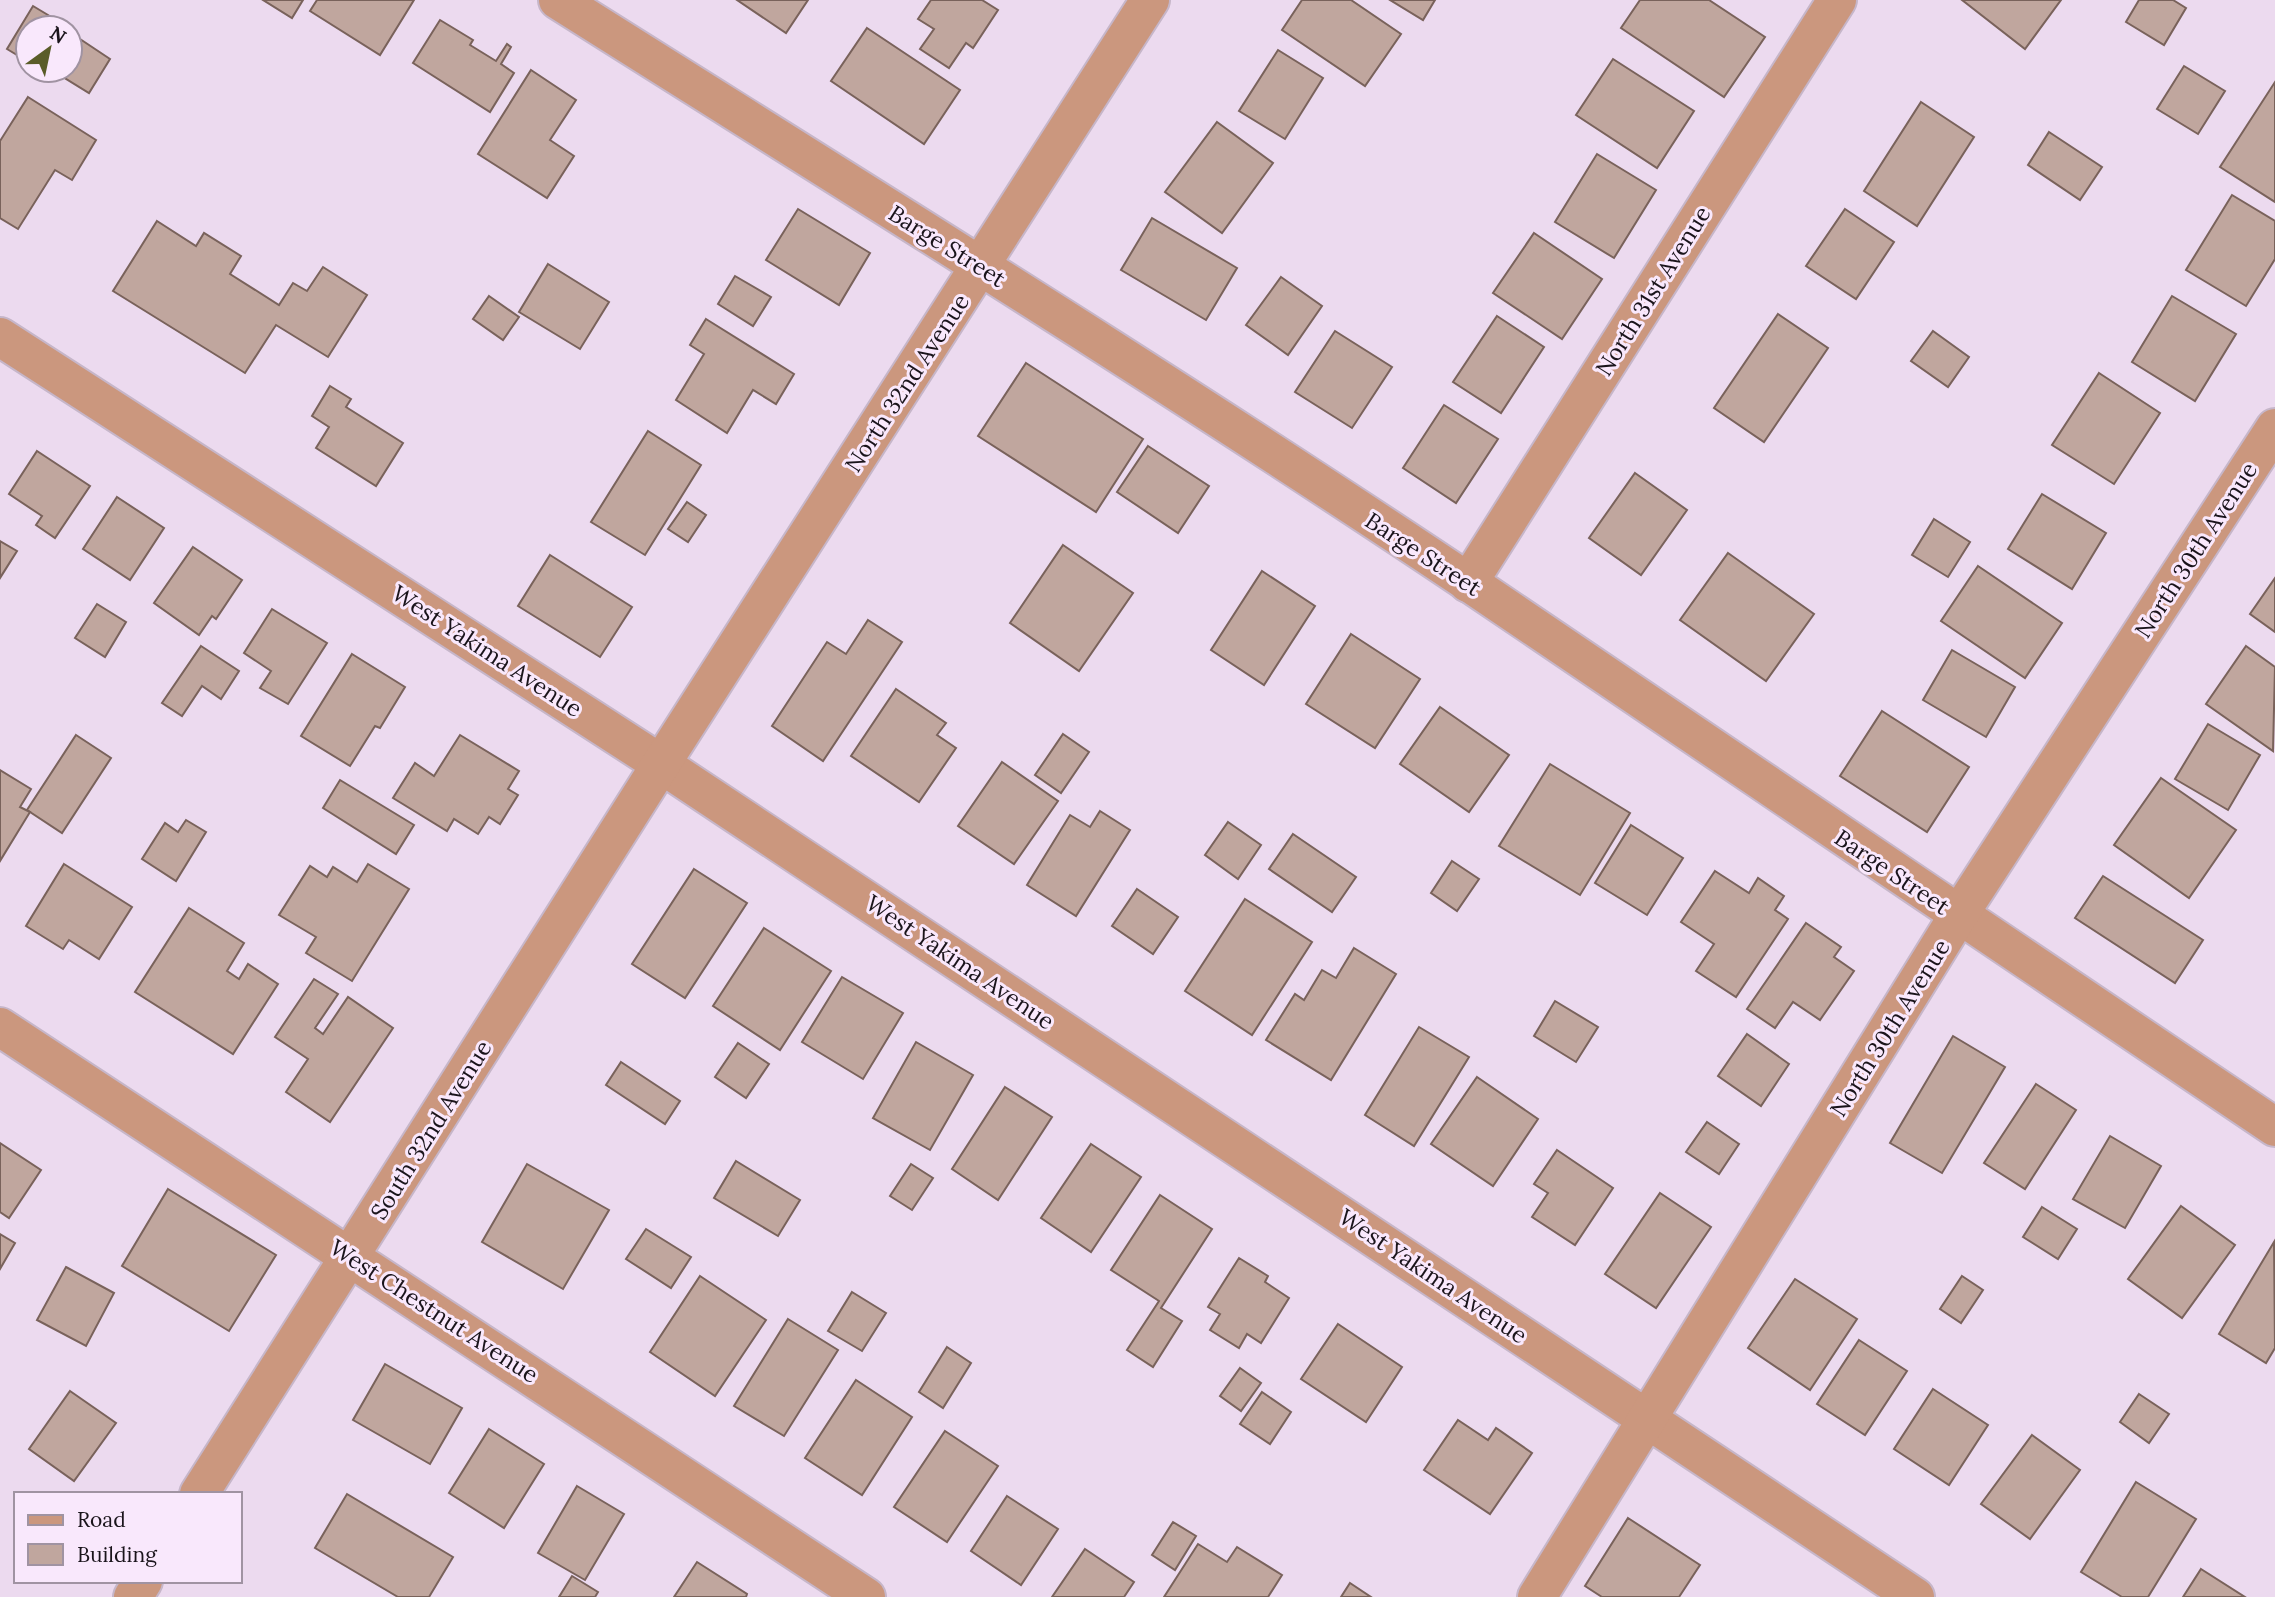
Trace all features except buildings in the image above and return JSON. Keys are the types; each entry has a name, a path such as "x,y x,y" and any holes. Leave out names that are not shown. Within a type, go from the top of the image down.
{"street":[{"name":"Barge Street","path":"558,0 982,267 1468,583 1958,916 2275,1127"},
{"name":"North 32nd Avenue","path":"661,764 982,267 1150,0"},
{"name":"North 31st Avenue","path":"1468,583 1837,0"},
{"name":"West Yakima Avenue","path":"0,337 661,764 1915,1597"},
{"name":"North 30th Avenue","path":"1537,1597 1649,1420 1958,916 2275,428"},
{"name":"South 32nd Avenue","path":"200,1492 661,764"},
{"name":"West Chestnut Avenue","path":"0,1027 352,1256 850,1592"}]}
